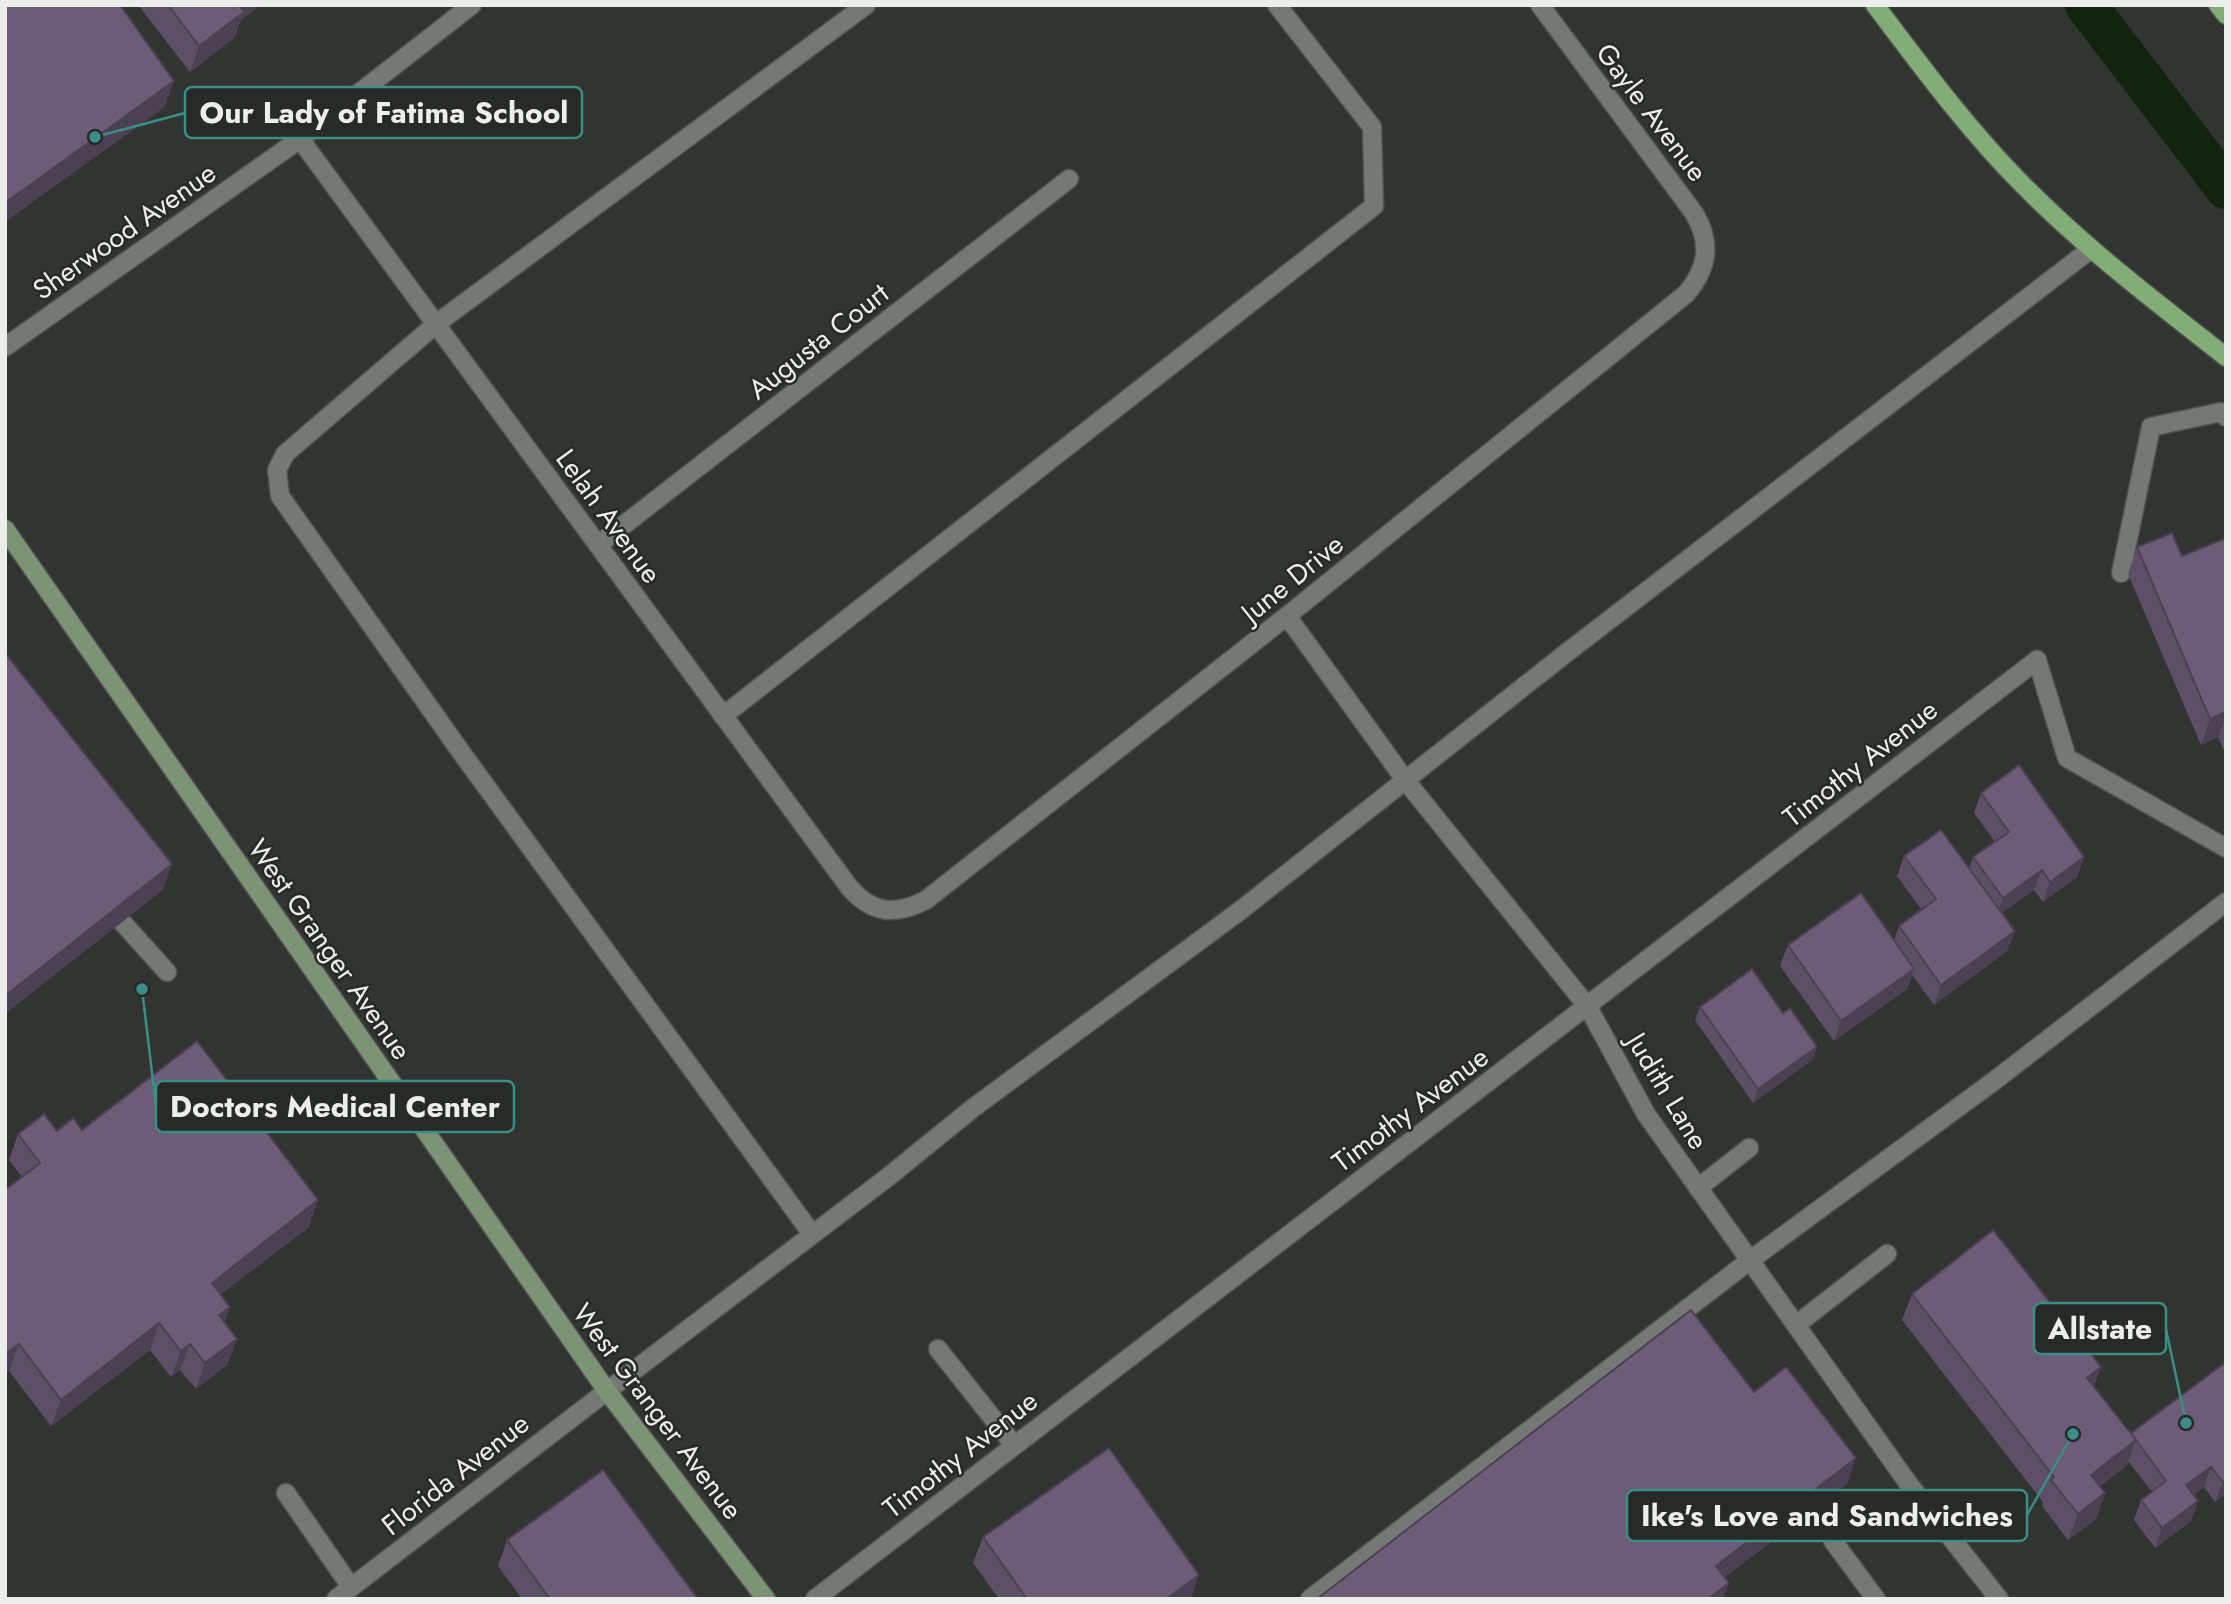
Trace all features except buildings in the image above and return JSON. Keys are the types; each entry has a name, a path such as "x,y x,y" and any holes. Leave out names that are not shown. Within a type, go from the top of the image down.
{"main road":[{"path":"1875,5 1948,102 2023,185 2091,249 2226,357"},
{"path":"2218,5 2226,15"}],"street":[{"name":"Sherwood Avenue","path":"5,347 300,139 472,5"},
{"path":"812,1234 460,752 281,496 276,470 285,454 436,324 866,5"},
{"path":"723,716 1374,206 1372,127 1277,5"},
{"name":"Gayle Avenue","path":"1540,5 1695,213 1703,228 1706,256"},
{"name":"Lelah Avenue","path":"300,139 849,887 860,900 886,911"},
{"name":"Augusta Court","path":"598,545 1069,179"},
{"name":"Florida Avenue","path":"336,1599 888,1177 973,1108 1241,910 1576,646 2091,249"},
{"name":"June Drive","path":"886,911 912,908 926,900 1287,616 1686,294 1697,281 1706,256"},
{"path":"2121,573 2151,427 2221,412 2226,417"},
{"name":"West Granger Avenue","path":"5,529 607,1391 766,1599"},
{"name":"Judith Lane","path":"1287,616 1406,781 1588,1007 1646,1114 1908,1483 1999,1599"},
{"name":"Timothy Avenue","path":"815,1599 2037,660 2067,758 2226,848"},
{"path":"1310,1599 1749,1261 1994,1081 2226,902"},
{"path":"122,922 167,972"},
{"path":"1698,1188 1749,1148"},
{"path":"1796,1325 1886,1254"},
{"path":"938,1349 1014,1445"},
{"path":"286,1493 351,1587"},
{"path":"1833,1541 1876,1599"}],"waterway":[{"path":"2086,5 2226,188"}],"place":[{"name":"Our Lady of Fatima School","path":"95,137"},
{"name":"Doctors Medical Center","path":"142,989"},
{"name":"Allstate","path":"2186,1423"},
{"name":"Ike's Love and Sandwiches","path":"2073,1434"}]}
